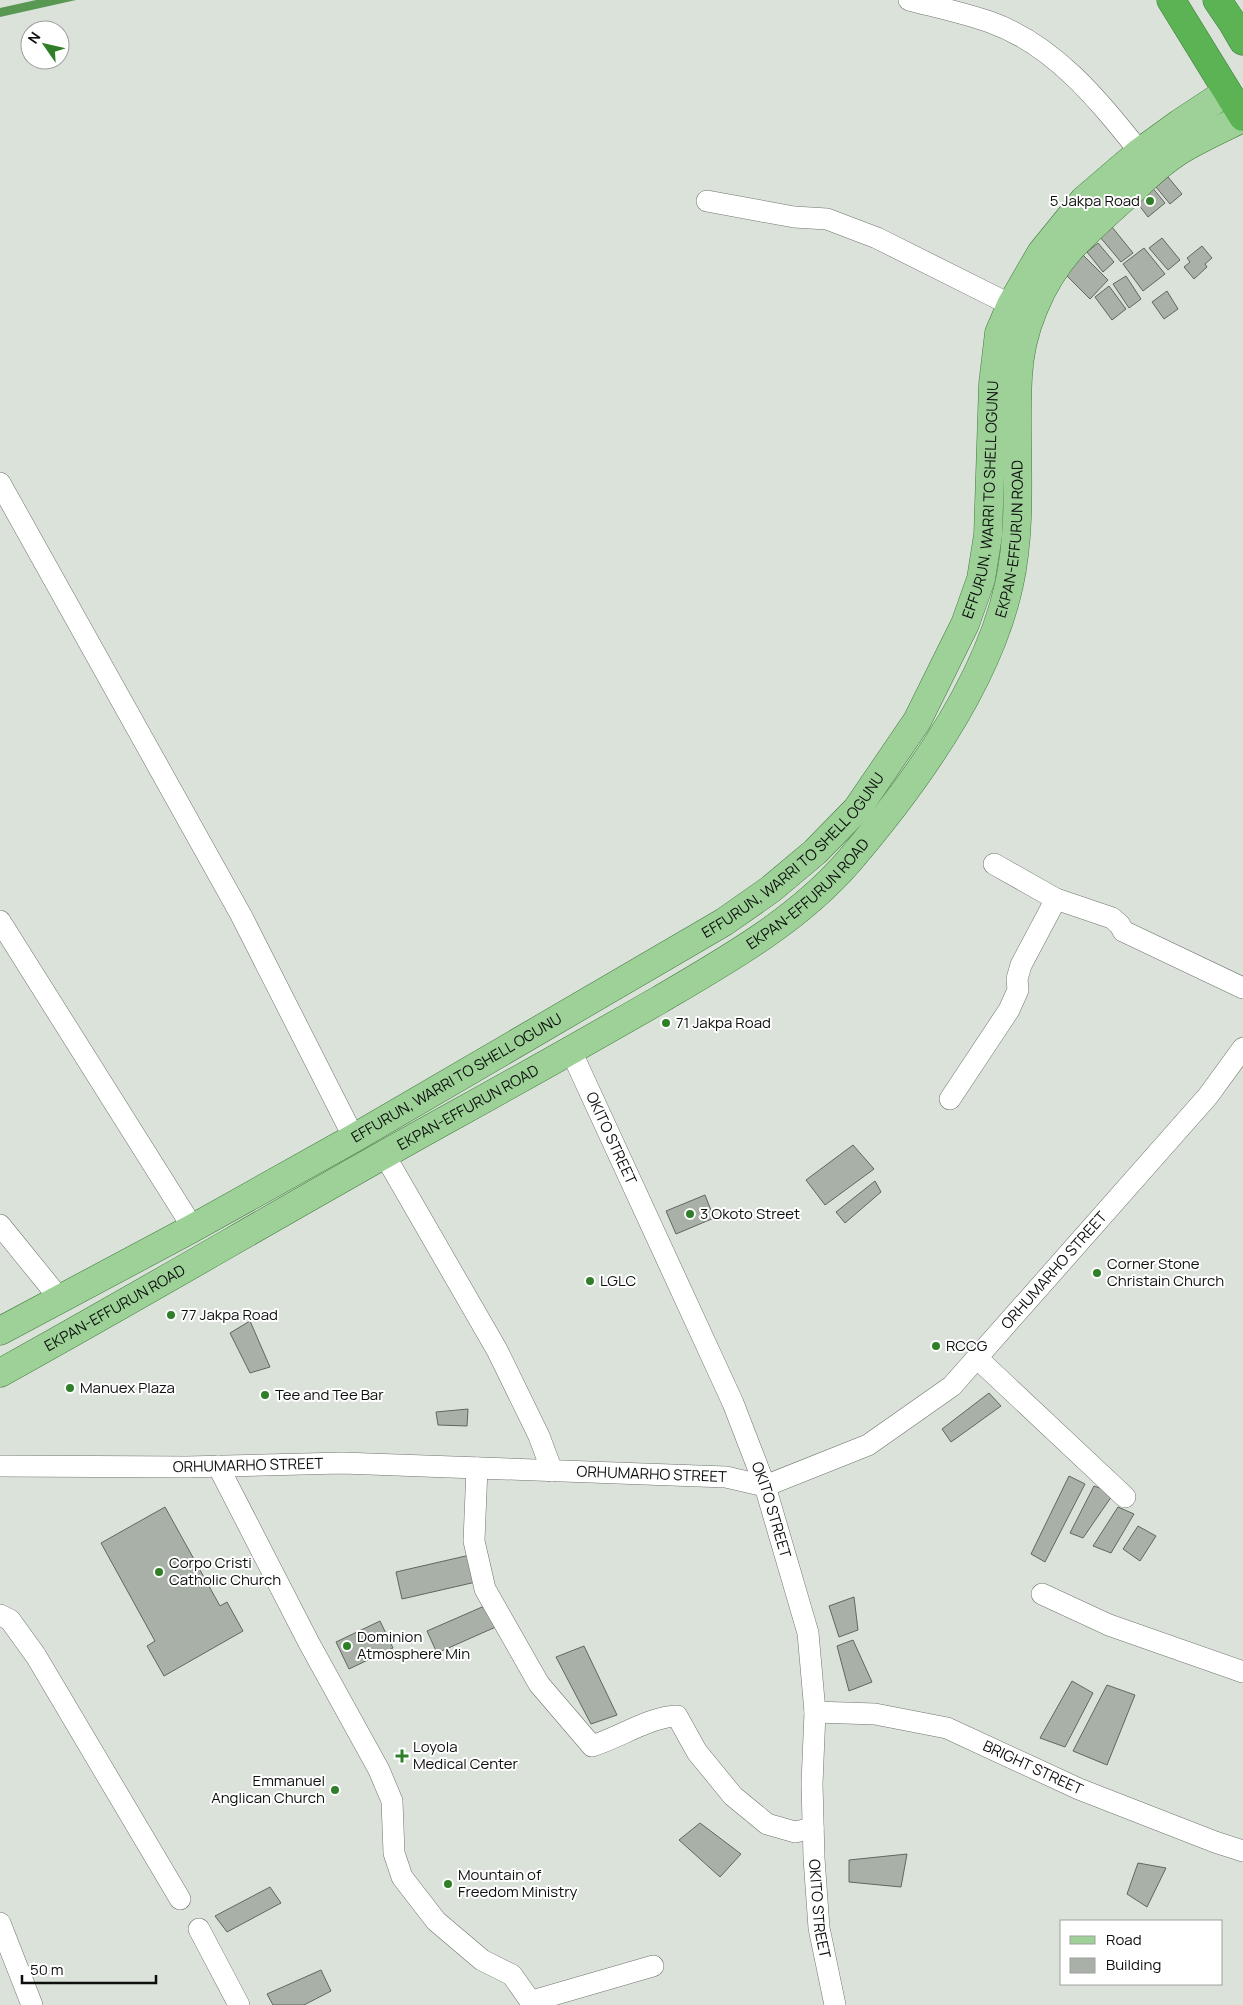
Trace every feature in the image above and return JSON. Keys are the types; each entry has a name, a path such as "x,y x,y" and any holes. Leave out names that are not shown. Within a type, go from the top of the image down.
{"highway":[{"path":"1170,0 1243,117"},
{"path":"1217,0 1243,41"}],"main road":[{"name":"EFFURUN, WARRI TO SHELL OGUNU","path":"0,1332 193,1228 354,1138 724,922 771,889 808,858 857,809 917,721 965,624 981,579 988,534 993,384 999,333 1011,305 1041,253 1084,200 1140,152 1227,92"},
{"name":"EKPAN-EFFURUN ROAD","path":"0,1373 740,953 795,913 845,865 903,794 939,740 978,674 997,625 1008,588 1017,541 1018,374 1023,341 1033,310 1047,282 1068,251 1161,164 1182,149 1243,117"},
{"path":"724,922 740,953"}],"street":[{"path":"909,0 991,22 1027,40 1066,68 1095,96 1140,152"},
{"path":"707,201 794,217 826,219 877,238 1011,305"},
{"path":"0,483 241,915 354,1138"},
{"path":"994,864 1056,899 1112,918 1120,925 1123,931 1243,988"},
{"path":"950,1099 1009,1010 1018,990 1017,979 1021,965 1056,899"},
{"path":"0,921 193,1228"},
{"name":"ORHUMARHO STREET","path":"0,1466 218,1466 342,1463 726,1477 765,1486 868,1445 952,1386 1208,1096 1243,1048"},
{"name":"OKITO STREET","path":"571,1050 733,1403 765,1486 808,1633 815,1712 812,1784 819,1928 835,2005"},
{"path":"384,1154 496,1350 539,1436 552,1471"},
{"path":"0,1226 60,1299"},
{"path":"977,1358 1125,1496"},
{"path":"218,1466 309,1643 379,1770 392,1802 394,1853 402,1877 436,1921 482,1960 512,1976 533,2003 653,1966"},
{"path":"477,1468 474,1541 485,1588 539,1684 592,1746 665,1716 677,1716 697,1752 740,1802 767,1824 795,1832 813,1828"},
{"path":"1042,1594 1109,1625 1243,1672"},
{"path":"0,1615 10,1620 36,1656 180,1899"},
{"name":"BRIGHT STREET","path":"815,1712 875,1714 947,1728 1079,1789 1243,1851"},
{"path":"0,1923 32,2005"},
{"path":"199,1929 239,2005"}],"shaded area":[{"path":"36,0 76,0 0,17 0,8"}],"building":[{"path":"1168,177 1182,194 1170,204 1156,187"},
{"name":"5 Jakpa Road","path":"1151,186 1165,203 1148,217 1135,200"},
{"path":"1112,227 1133,253 1121,262 1100,237"},
{"path":"1162,238 1180,260 1168,270 1149,248"},
{"path":"1098,243 1114,262 1103,272 1087,252"},
{"path":"1202,246 1212,258 1205,264 1207,267 1194,279 1184,267 1190,262 1187,258"},
{"path":"1144,248 1165,274 1143,291 1123,264"},
{"path":"1083,255 1108,280 1090,299 1065,274"},
{"path":"1126,276 1141,299 1129,308 1113,284"},
{"path":"1109,286 1126,309 1112,320 1095,297"},
{"path":"1167,291 1178,309 1164,319 1152,302"},
{"path":"853,1145 874,1169 825,1205 806,1180"},
{"path":"875,1181 881,1192 845,1223 836,1212"},
{"name":"3 Okoto Street","path":"705,1195 714,1218 676,1234 666,1211"},
{"path":"250,1321 270,1367 250,1373 230,1333"},
{"path":"989,1393 1001,1406 951,1442 942,1429"},
{"path":"468,1409 467,1426 438,1425 436,1412"},
{"path":"1069,1476 1085,1484 1045,1562 1031,1554"},
{"path":"1094,1486 1114,1493 1083,1538 1070,1533"},
{"name":"Corpo Cristi Catholic Church","path":"165,1507 220,1606 227,1602 243,1631 164,1676 147,1646 155,1641 101,1543"},
{"path":"1118,1507 1134,1514 1111,1553 1093,1546"},
{"path":"1138,1526 1156,1536 1140,1561 1123,1549"},
{"path":"470,1555 476,1582 402,1599 396,1572"},
{"path":"854,1597 858,1630 839,1637 829,1606"},
{"path":"489,1604 498,1626 437,1653 427,1631"},
{"path":"380,1621 393,1648 349,1669 336,1642"},
{"path":"853,1640 872,1682 849,1691 837,1646"},
{"path":"584,1646 617,1715 591,1724 556,1657"},
{"path":"1072,1681 1093,1693 1065,1747 1040,1738"},
{"path":"1107,1685 1135,1695 1107,1765 1073,1751"},
{"path":"700,1823 741,1854 720,1877 679,1840"},
{"path":"907,1854 901,1887 849,1882 849,1860"},
{"path":"1138,1863 1166,1868 1147,1907 1127,1894"},
{"path":"270,1887 281,1903 227,1932 215,1916"},
{"path":"321,1970 331,1991 304,2005 273,2005 267,1994"}],"place":[{"name":"5 Jakpa Road","path":"1150,201"},
{"name":"71 Jakpa Road","path":"666,1023"},
{"name":"3 Okoto Street","path":"690,1214"},
{"name":"Corner Stone Christain Church","path":"1097,1273"},
{"name":"LGLC","path":"590,1281"},
{"name":"77 Jakpa Road","path":"171,1315"},
{"name":"RCCG","path":"936,1346"},
{"name":"Manuex Plaza","path":"70,1388"},
{"name":"Tee and Tee Bar","path":"265,1395"},
{"name":"Corpo Cristi Catholic Church","path":"159,1572"},
{"name":"Dominion Atmosphere Min","path":"347,1646"},
{"name":"Loyola Medical Center","path":"402,1756"},
{"name":"Emmanuel Anglican Church","path":"335,1790"},
{"name":"Mountain of Freedom Ministry","path":"448,1884"}]}
